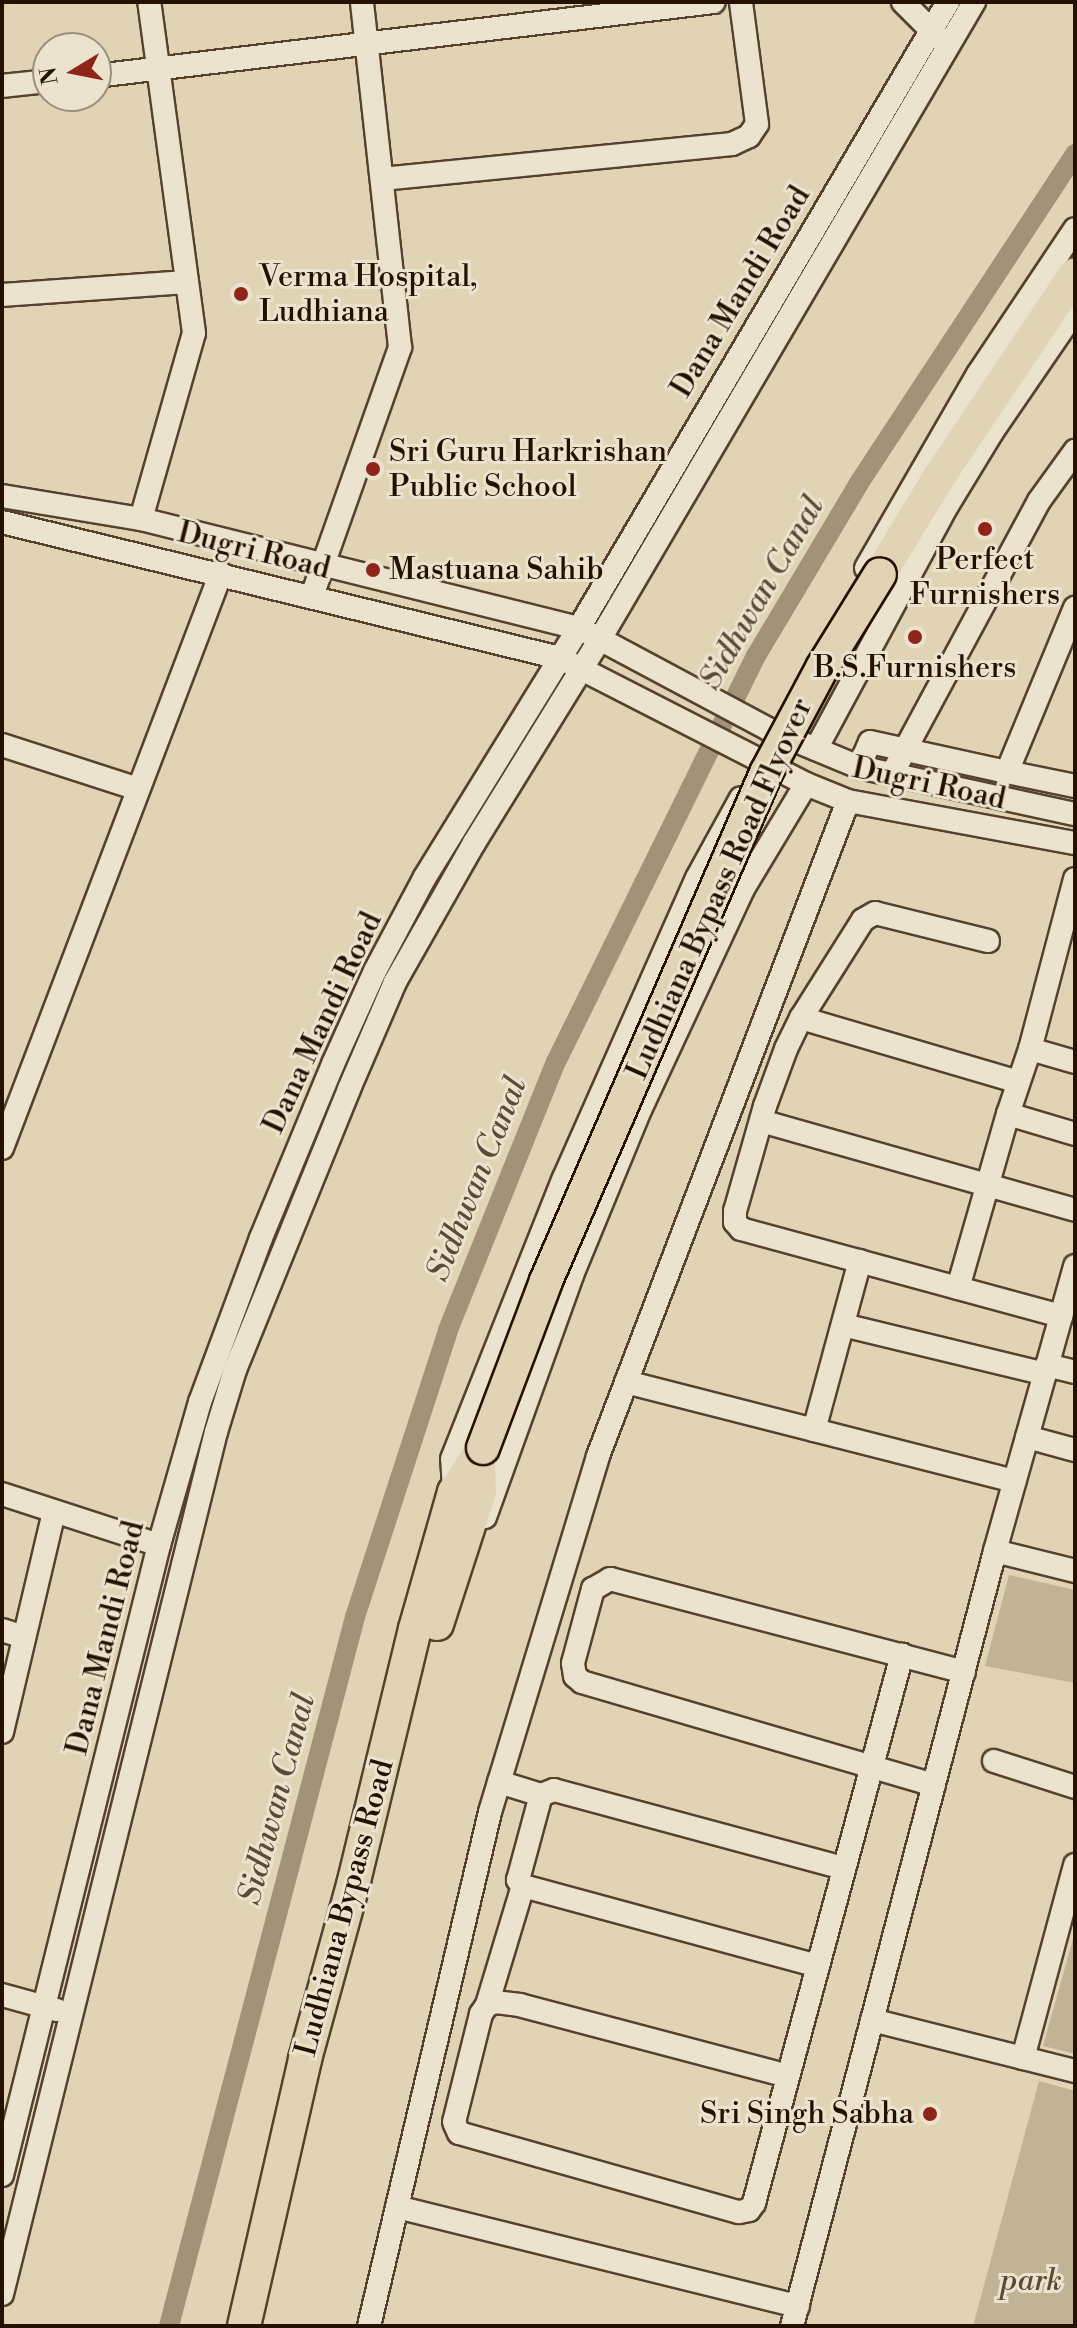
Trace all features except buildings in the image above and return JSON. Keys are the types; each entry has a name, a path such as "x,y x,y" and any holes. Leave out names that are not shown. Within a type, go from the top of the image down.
{"highway":[{"name":"Ludhiana Bypass Road Flyover","path":"454,1492 481,1452 546,1281 766,773 822,668 939,477 1075,274"},
{"name":"Ludhiana Bypass Road Flyover","path":"465,1545 480,1492 481,1452"},
{"name":"Ludhiana Bypass Road","path":"244,2326 305,2059 354,1881 415,1629 454,1492"},
{"name":"Ludhiana Bypass Road","path":"264,2326 324,2063 372,1886 433,1633 465,1545"}],"street":[{"path":"141,519 194,333 149,2"},
{"path":"312,596 400,347 362,2"},
{"path":"112,74 714,2"},
{"path":"382,179 732,144 741,140 749,136 757,124 741,2"},
{"path":"903,2 948,47"},
{"name":"Dana Mandi Road","path":"3,2168 159,1545 200,1402 250,1268 363,997 425,877 579,628 948,2"},
{"path":"2,2294 185,1550 235,1370 395,982 474,843 600,639 974,2"},
{"path":"2,86 32,83"},
{"path":"454,1492 452,1459 564,1178 697,878 773,731 932,451 1035,285 1075,229"},
{"path":"2,295 187,282"},
{"path":"816,749 947,506 992,432 1075,311"},
{"path":"892,774 1039,501 1067,477 1075,451"},
{"name":"Dugri Road","path":"2,496 141,519 579,628 773,731 859,767 1075,814"},
{"name":"Dugri Road","path":"2,522 560,658 806,784 848,801 1075,843"},
{"path":"2,1148 221,573"},
{"path":"1007,772 1075,608"},
{"path":"859,767 870,742 1075,786"},
{"path":"2,745 138,789"},
{"path":"465,1545 474,1541 494,1497 572,1275 640,1110 743,889 806,784"},
{"path":"369,2326 499,1782 598,1456 848,801"},
{"path":"958,1288 1030,1049 1075,879"},
{"path":"988,941 875,913 858,927 801,1018 761,1121 735,1211 737,1227 1061,1316"},
{"path":"801,1018 1018,1082"},
{"path":"1030,1049 1075,1062"},
{"path":"1008,1114 1075,1134"},
{"path":"761,1121 1075,1210"},
{"path":"814,1430 860,1261"},
{"path":"397,2207 795,2316 995,1551 1075,1266"},
{"path":"843,1325 1046,1370 1075,1372"},
{"path":"626,1382 1015,1481"},
{"path":"1027,1437 1075,1450"},
{"path":"2,1494 159,1545"},
{"path":"2,1732 12,1634 54,1512"},
{"path":"995,1551 1075,1571"},
{"path":"562,1575 598,1583 610,1579 964,1672"},
{"path":"598,1583 593,1589 573,1663 575,1676 582,1682 872,1764 934,1785"},
{"path":"523,1886 487,2005 481,2014 454,2122 459,2133 739,2212 749,2210 754,2203 902,1655"},
{"path":"994,1761 1075,1787"},
{"path":"499,1782 541,1795 554,1790 844,1868"},
{"path":"541,1795 518,1880 523,1886 818,1966"},
{"path":"1023,2058 1075,1865"},
{"path":"2,1995 70,2014"},
{"path":"487,2005 520,2005 788,2076"},
{"path":"872,2020 1075,2071"}],"green space":[{"path":"1009,1575 1075,1590 1075,1683 985,1666"},
{"path":"1075,1932 1075,2054 1043,2046"},
{"name":"park","path":"1039,2081 1075,2091 1075,2326 973,2326"}],"waterway":[{"name":"Sidhwan Canal","path":"169,2326 355,1617 448,1330 556,1062 756,656 859,483 1075,154"}],"place":[{"name":"Verma Hospital, Ludhiana","path":"241,294"},
{"name":"Sri Guru Harkrishan Public School","path":"373,469"},
{"name":"Perfect Furnishers","path":"985,529"},
{"name":"Mastuana Sahib","path":"373,570"},
{"name":"B.S.Furnishers","path":"915,637"},
{"name":"Sri Singh Sabha","path":"930,2114"}]}
